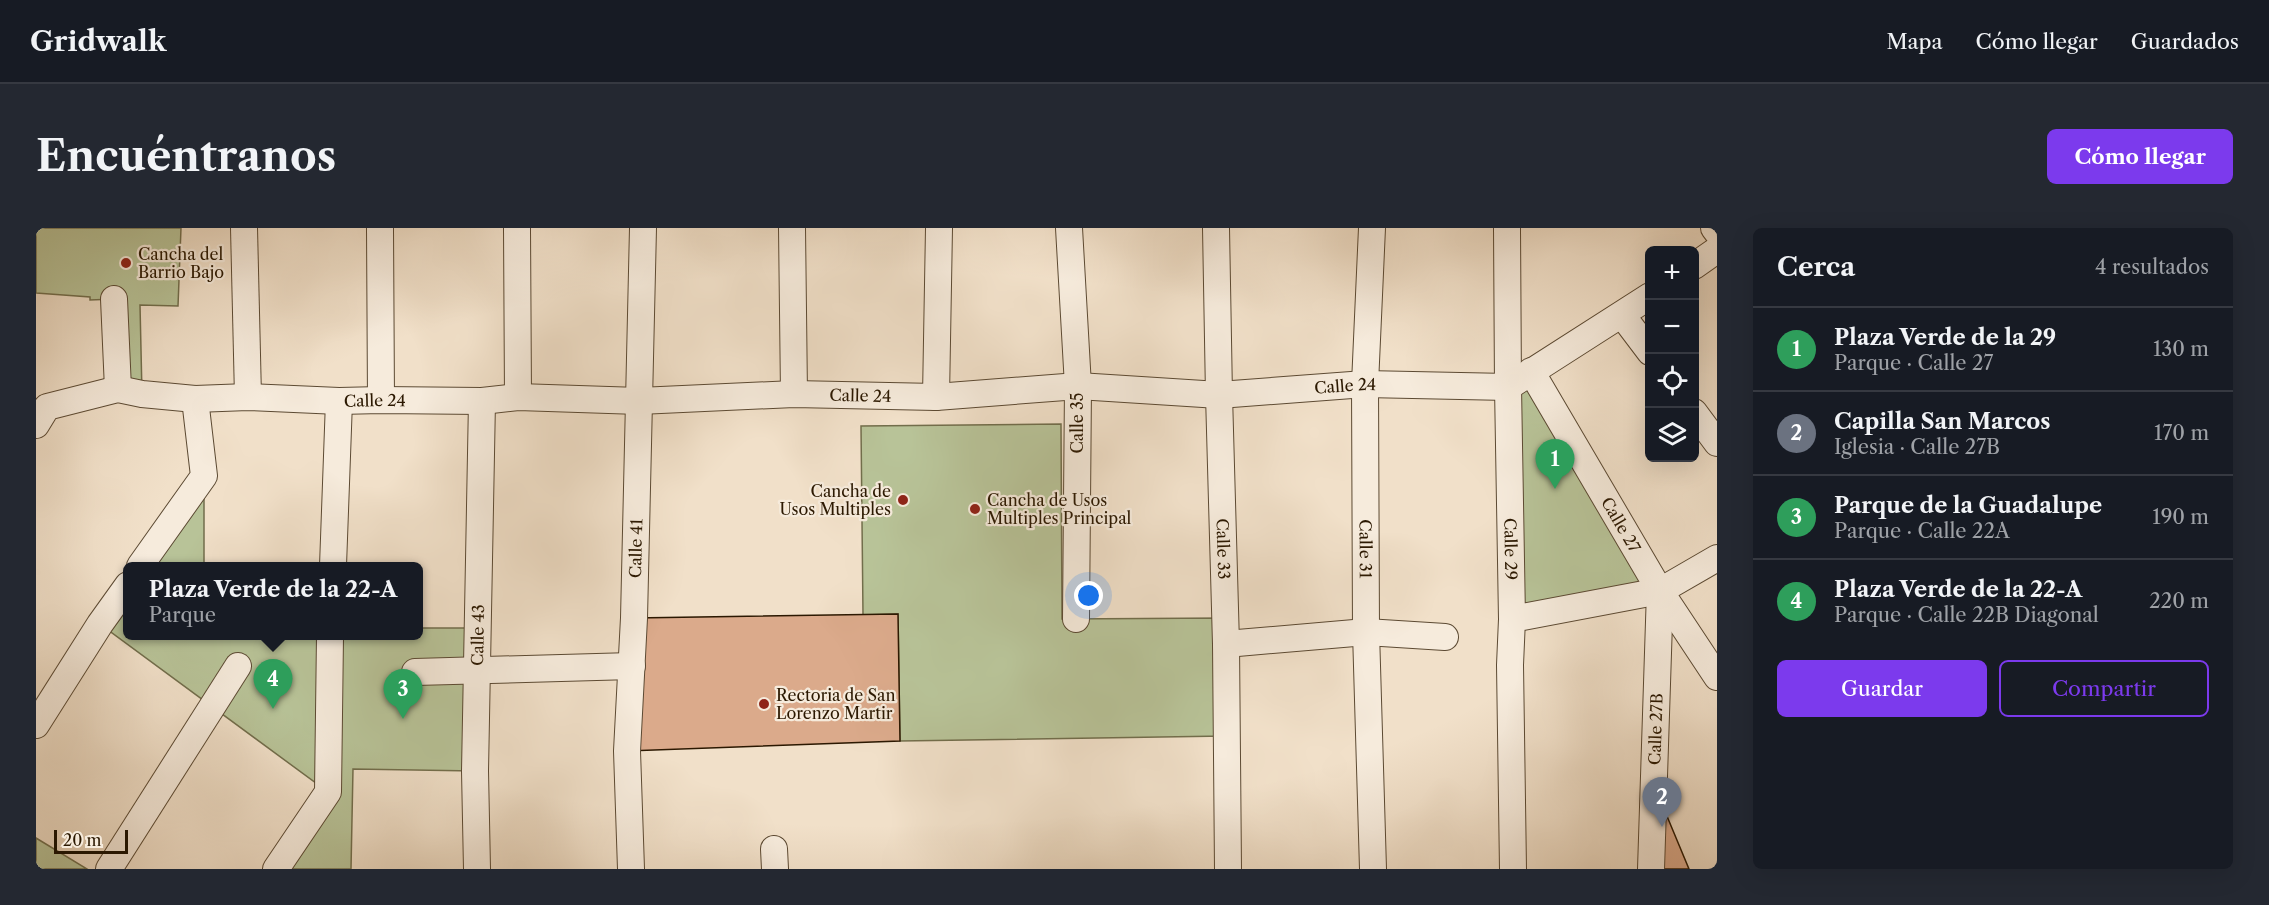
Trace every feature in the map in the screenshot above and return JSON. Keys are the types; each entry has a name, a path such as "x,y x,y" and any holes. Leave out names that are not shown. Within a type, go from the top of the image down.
{"street":[{"path":"244,228 248,397"},
{"path":"380,228 381,399"},
{"path":"517,228 518,397"},
{"name":"Calle 41","path":"631,869 627,751 632,666 643,228"},
{"path":"792,228 794,394"},
{"path":"936,397 939,228"},
{"name":"Calle 35","path":"1069,228 1078,386 1076,619"},
{"name":"Calle 33","path":"1216,228 1226,644 1228,869"},
{"name":"Calle 31","path":"1372,228 1365,384 1366,632 1373,869"},
{"name":"Calle 29","path":"1507,228 1513,869"},
{"path":"1714,228 1717,232"},
{"path":"1699,263 1717,250"},
{"path":"114,299 118,389"},
{"path":"1508,387 1645,299"},
{"path":"1622,315 1645,345"},
{"name":"Calle 27","path":"1531,371 1660,591 1717,677"},
{"name":"Calle 24","path":"41,416 118,389 142,394 195,399 248,397 339,401 381,399 482,401 518,397 639,401 794,394 936,397 1078,386 1219,395 1365,384 1508,387"},
{"path":"144,562 204,476 195,399"},
{"path":"333,562 339,401"},
{"name":"Calle 43","path":"477,869 477,670 482,401"},
{"path":"1699,418 1717,443"},
{"path":"1512,620 1660,591 1717,558"},
{"name":"Calle 27B","path":"1651,869 1660,591"},
{"path":"36,725 123,592"},
{"path":"1226,644 1366,632 1445,637"},
{"path":"276,869 328,792 330,640"},
{"path":"108,869 238,666"},
{"path":"415,672 632,666"}],"green space":[{"path":"36,228 181,228 178,306 140,305 142,394 118,389 114,299 90,300 90,297 36,293"},
{"path":"1531,371 1660,591 1512,619 1508,387"},
{"path":"1061,424 1062,619 1225,618 1225,736 900,741 898,614 863,615 861,426"},
{"path":"204,476 204,562 143,562"},
{"path":"123,591 123,640 423,640 423,628 477,628 475,771 353,769 351,869 276,869 328,792 100,624"},
{"path":"36,838 87,869 36,869"}],"building":[{"name":"Rectoria de San Lorenzo Martir","path":"898,614 900,741 627,751 634,618"},
{"path":"1654,785 1689,869 1651,869"}],"place":[{"name":"Cancha del Barrio Bajo","path":"126,263"},
{"name":"Plaza Verde de la 29","path":"1555,489"},
{"name":"Cancha de Usos Multiples","path":"903,500"},
{"name":"Cancha de Usos Multiples Principal","path":"975,509"},
{"name":"Rectoria de San Lorenzo Martir","path":"764,704"},
{"name":"Plaza Verde de la 22-A","path":"273,709"},
{"name":"Parque de la Guadalupe","path":"403,719"},
{"name":"Capilla San Marcos","path":"1662,827"}]}
